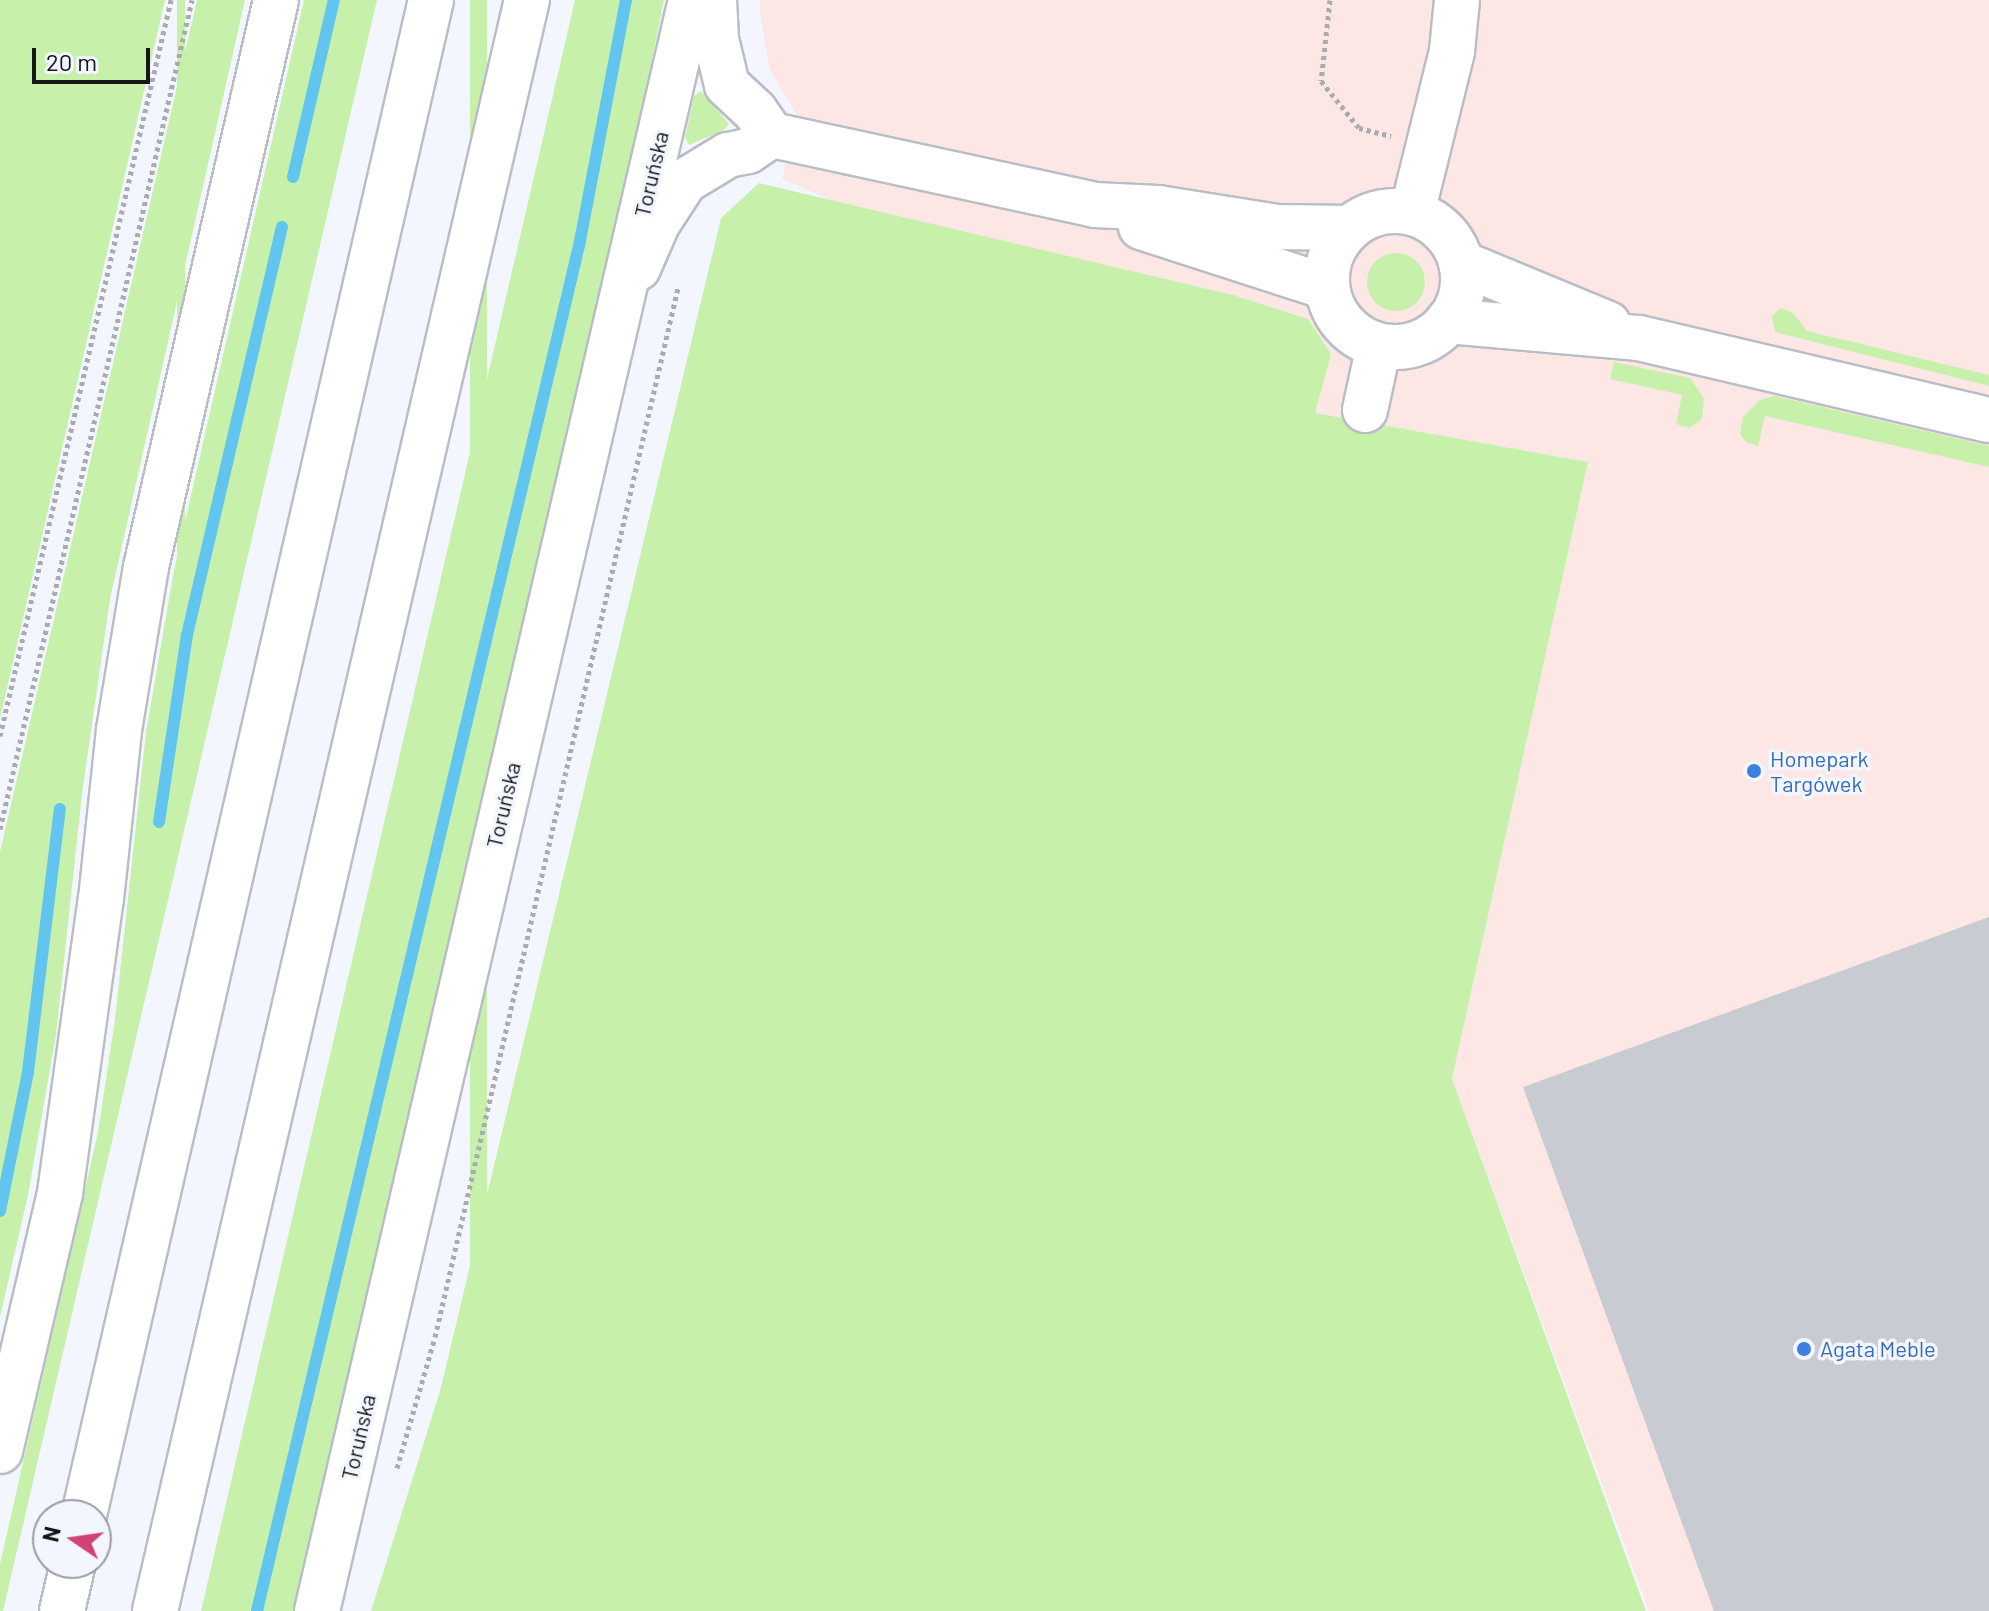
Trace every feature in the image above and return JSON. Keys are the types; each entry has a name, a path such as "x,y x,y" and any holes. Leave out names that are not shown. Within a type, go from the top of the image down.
{"main road":[{"path":"0,1451 60,1193 101,899 119,730 146,567 276,0"},
{"path":"88,1499 431,0"},
{"path":"155,1611 527,0"},
{"name":"Toruńska","path":"317,1611 691,0"},
{"path":"714,0 716,39 727,85 755,111 772,135 1095,205 1158,208 1278,227 1349,228 1379,213 1412,213 1440,228 1453,244 1461,263 1461,294 1448,321 1432,336 1412,345 1379,345 1359,337 1344,324 1332,307 1327,287 1331,255 1349,228"},
{"path":"1412,213 1452,51 1457,0"},
{"path":"620,311 657,224 685,181 728,155 748,151 772,135"},
{"path":"1095,205 1147,230 1327,287"},
{"path":"1461,263 1639,338"},
{"path":"1448,321 1639,338 1989,420"},
{"path":"1365,410 1379,345"},
{"path":"62,1611 69,1579"}],"path":[{"path":"0,736 171,0"},
{"path":"0,829 192,0"},
{"path":"1330,0 1321,81 1359,128 1401,139"},
{"path":"395,1476 435,1337 681,274"}],"shaded area":[{"name":"Homepark Targówek","path":"761,0 1989,0 1989,1611 1649,1611 1452,1079 1588,462 1315,413 782,179 796,114 770,70 759,8"}],"green space":[{"path":"0,0 165,0 0,719"},
{"path":"177,0 185,0 185,782 177,782"},
{"path":"197,0 245,0 110,599 82,794 56,1035 28,1195 0,1317 0,852"},
{"path":"304,0 377,0 3,1611 0,1611 0,1564 98,1132 115,1019 146,732 174,570"},
{"path":"470,0 487,0 487,1611 470,1611"},
{"path":"575,0 664,0 632,159 294,1611 201,1611"},
{"path":"701,91 729,124 724,130 689,145 685,138 694,96"},
{"path":"759,183 1233,295 1308,319 1331,354 1315,413 1588,462 1452,1079 1646,1611 371,1611 440,1391 721,218"},
{"path":"1396,253 1417,261 1425,282 1417,303 1396,311 1375,303 1367,282 1375,261"},
{"path":"1781,308 1794,314 1807,331 1989,375 1989,386 1775,332 1772,316"},
{"path":"1614,362 1690,378 1704,398 1702,419 1689,428 1676,424 1682,395 1610,379"},
{"path":"1775,396 1989,446 1989,467 1765,416 1758,446 1746,442 1740,434 1743,417 1760,400"}],"building":[{"name":"Agata Meble","path":"1989,917 1989,1611 1714,1611 1523,1087"}],"waterway":[{"path":"293,177 334,0"},
{"path":"257,1611 580,241 626,0"},
{"path":"159,822 187,635 282,227"},
{"path":"0,1211 28,1072 60,809"}],"place":[{"name":"Homepark Targówek","path":"1754,771"},
{"name":"Agata Meble","path":"1804,1349"}]}
